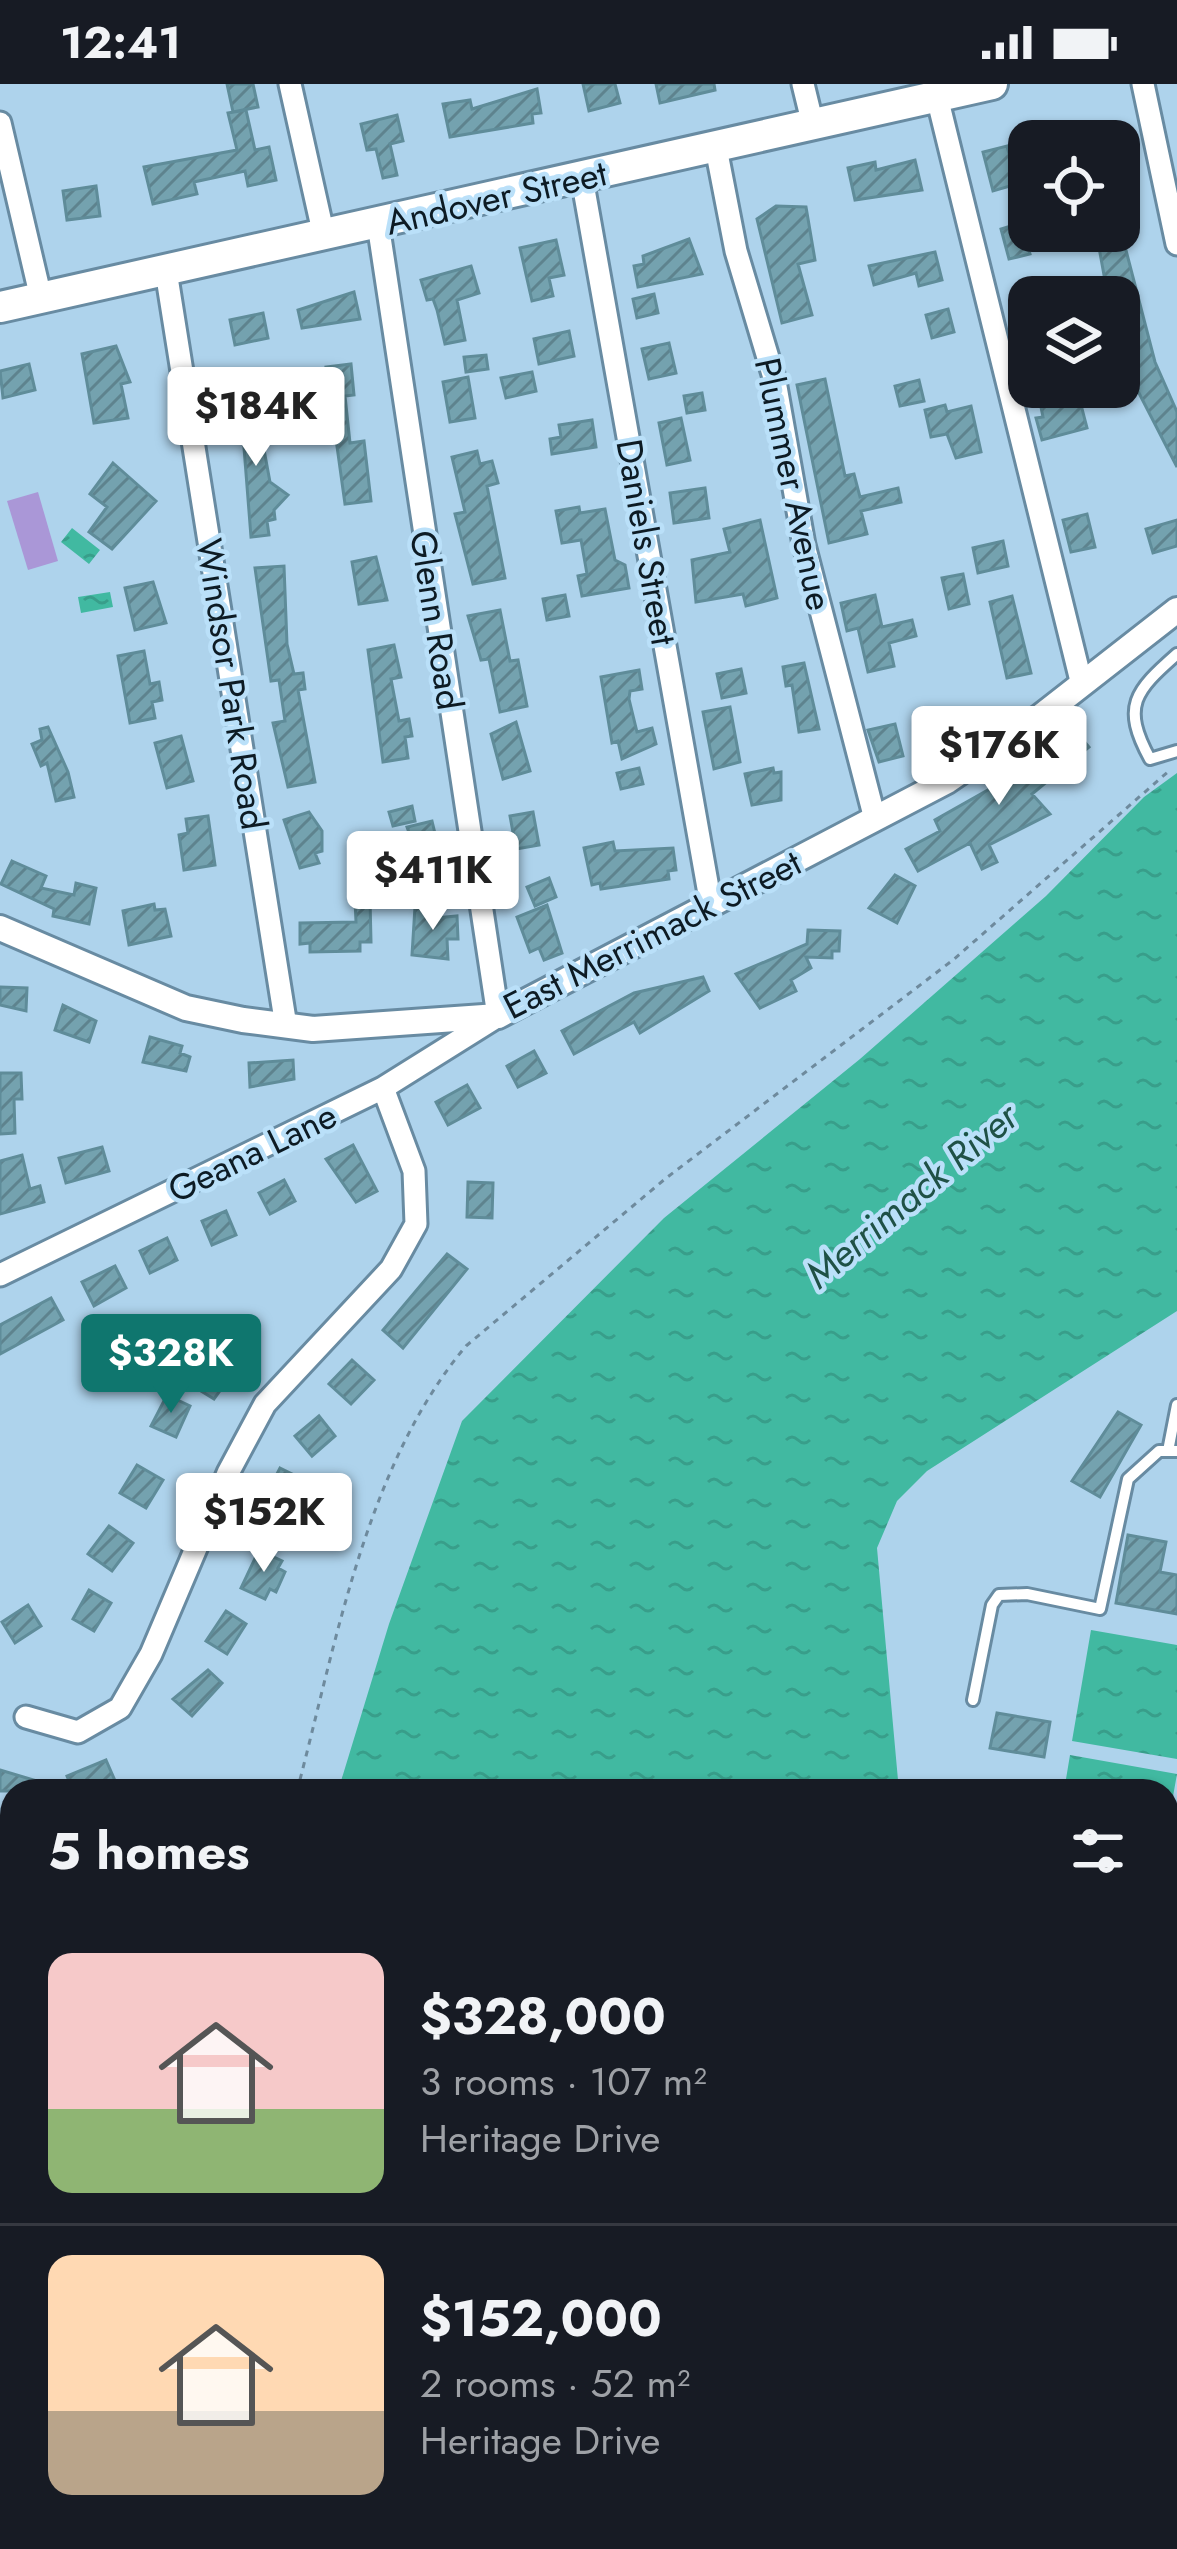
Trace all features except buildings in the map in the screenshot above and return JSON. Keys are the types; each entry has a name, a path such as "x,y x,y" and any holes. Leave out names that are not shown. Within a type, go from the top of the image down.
{"main road":[{"name":"Andover Street","path":"0,308 978,86"}],"street":[{"path":"290,84 324,236"},
{"path":"803,84 813,125"},
{"path":"1142,84 1177,244"},
{"path":"937,97 1082,685"},
{"path":"0,123 41,298"},
{"name":"Plummer Avenue","path":"716,148 736,251 775,381 804,545 875,819"},
{"name":"Daniels Street","path":"582,178 711,905"},
{"name":"Glenn Road","path":"378,224 498,1016"},
{"name":"Windsor Park Road","path":"166,271 286,1026"},
{"name":"East Merrimack Street","path":"0,928 186,1008 286,1026 498,1016 947,782 1177,610"},
{"name":"Geana Lane","path":"0,1275 383,1088 498,1016"},
{"path":"26,1717 78,1732 120,1708 151,1654 228,1473 265,1404 391,1269 416,1224 414,1172 383,1088"}],"lane":[{"path":"1177,654 1139,688 1133,727 1150,759 1177,751"},
{"path":"973,1700 992,1605 999,1595 1027,1594 1100,1610 1128,1479 1148,1459 1172,1451 1177,1405"}],"path":[{"path":"300,1779 371,1517 441,1376 466,1346 665,1179 953,960 1177,764"}],"shaded area":[{"path":"38,492 58,561 28,570 7,501"}],"water":[{"path":"72,528 100,550 89,564 61,542"},
{"path":"110,592 113,607 81,613 78,597"},
{"name":"Merrimack River","path":"1177,773 1177,1311 927,1471 897,1501 877,1548 898,1779 342,1779 389,1624 462,1421 664,1218 860,1059 1046,896 1144,797"},
{"path":"1091,1630 1177,1645 1177,1759 1072,1741"},
{"path":"1070,1755 1177,1774 1176,1779 1066,1779"}]}
